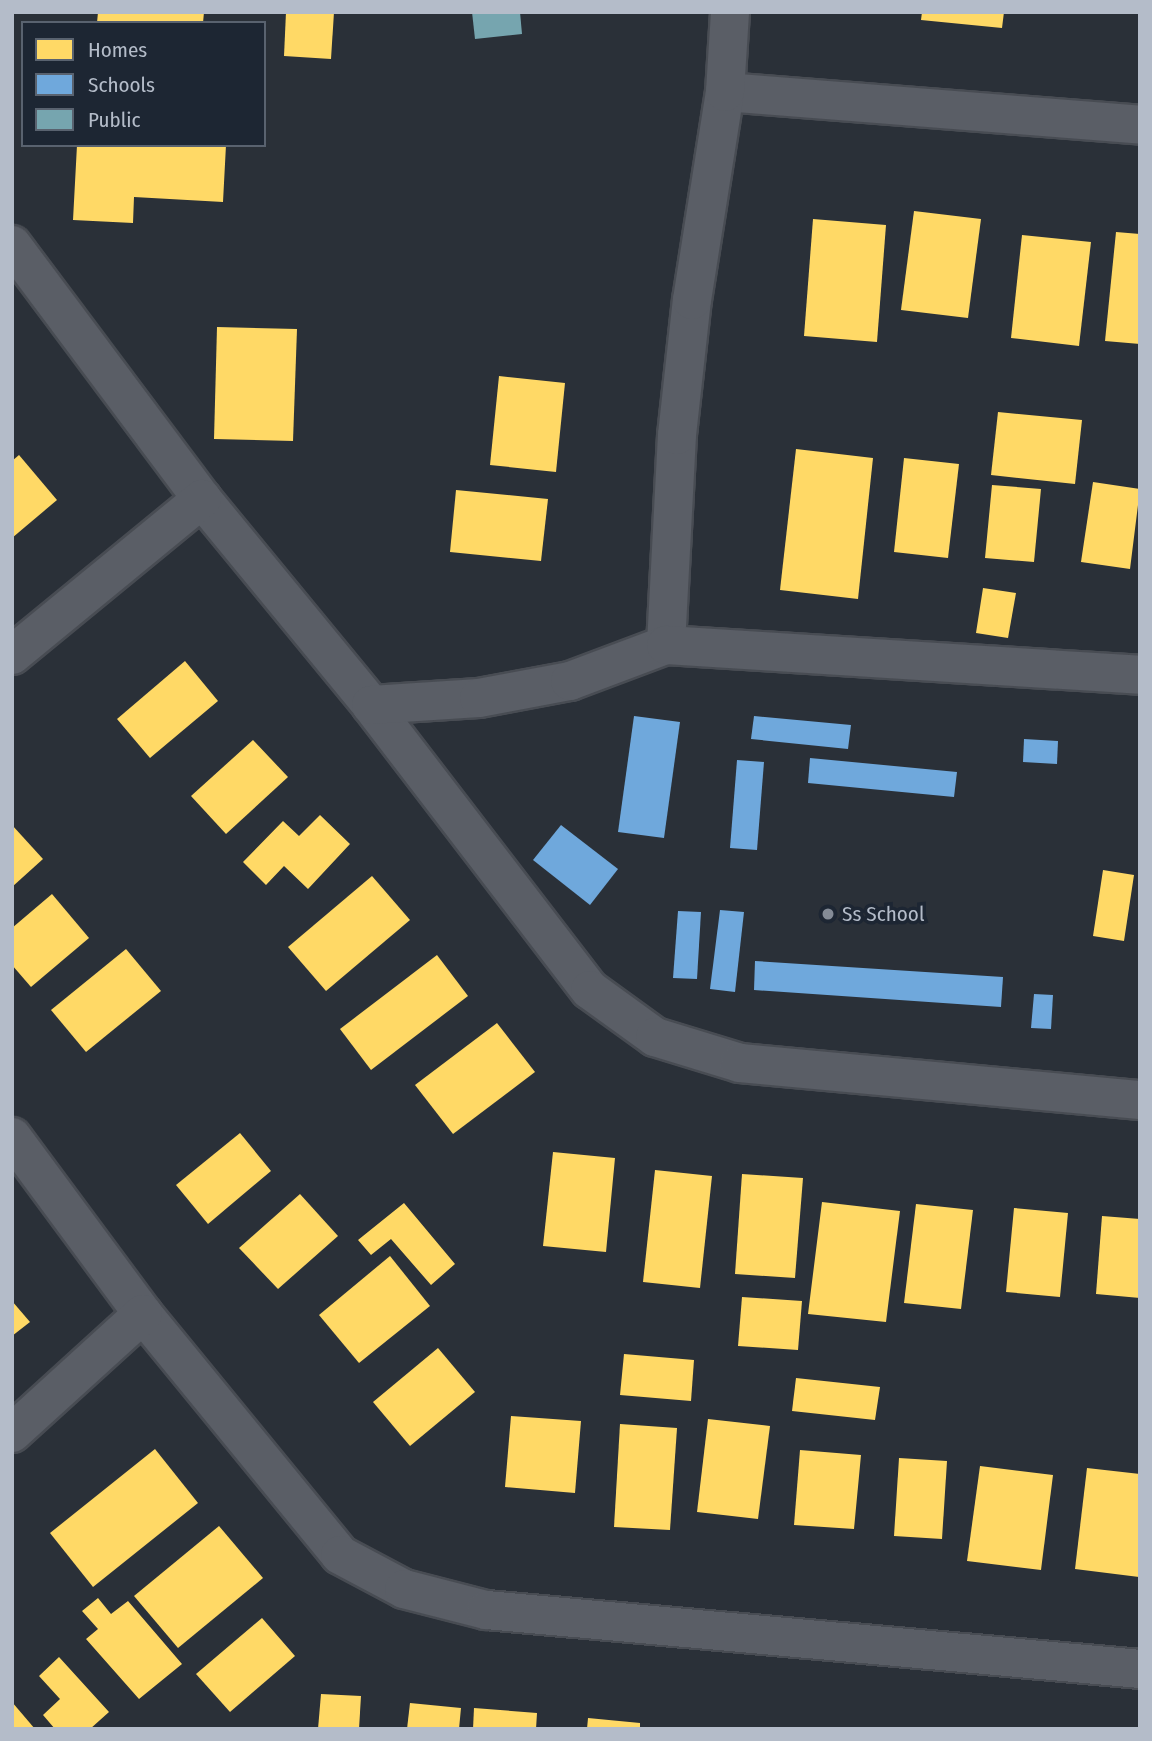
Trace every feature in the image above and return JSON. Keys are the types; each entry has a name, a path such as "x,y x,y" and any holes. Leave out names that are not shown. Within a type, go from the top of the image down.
{"street":[{"path":"666,645 677,435 691,300 725,92 730,12"},
{"path":"725,92 1140,125"},
{"path":"12,245 202,499 371,705 590,990 656,1037 740,1063 1140,1100"},
{"path":"12,655 202,499"},
{"path":"371,705 480,698 570,681 666,645 1140,675"},
{"path":"12,1137 144,1314 340,1555 404,1589 485,1610 1140,1669"},
{"path":"12,1433 144,1314"}],"building: Homes":[{"path":"98,12 204,12 203,21 97,21"},
{"path":"286,12 334,12 331,59 284,56"},
{"path":"922,12 1004,12 1002,28 921,20"},
{"path":"77,147 226,147 223,202 134,197 133,223 73,220"},
{"path":"914,211 981,219 968,318 901,310"},
{"path":"813,219 886,225 877,342 804,336"},
{"path":"1116,232 1140,234 1140,344 1105,341"},
{"path":"1022,235 1091,242 1079,346 1011,338"},
{"path":"217,327 297,329 293,441 214,439"},
{"path":"499,376 565,383 556,472 490,465"},
{"path":"998,412 1082,420 1075,484 991,475"},
{"path":"796,449 873,458 858,599 780,590"},
{"path":"19,455 57,500 12,538 12,461"},
{"path":"904,458 959,464 948,558 894,552"},
{"path":"1093,482 1140,489 1130,569 1081,562"},
{"path":"992,485 1041,489 1034,562 985,558"},
{"path":"456,490 548,499 541,561 450,552"},
{"path":"983,588 1016,593 1008,638 976,633"},
{"path":"185,661 218,701 150,758 117,719"},
{"path":"253,740 288,777 226,834 191,796"},
{"path":"320,815 350,844 308,889 284,866 266,885 243,862 283,821 299,836"},
{"path":"12,825 43,859 12,887"},
{"path":"1103,870 1134,875 1124,941 1093,936"},
{"path":"372,876 410,920 326,991 288,947"},
{"path":"52,894 89,938 31,987 12,965 12,928"},
{"path":"126,949 161,991 86,1052 51,1010"},
{"path":"437,955 468,996 371,1070 340,1029"},
{"path":"497,1023 535,1072 453,1134 415,1085"},
{"path":"240,1133 271,1171 208,1224 176,1185"},
{"path":"553,1152 615,1158 606,1252 543,1246"},
{"path":"655,1170 712,1176 700,1288 643,1282"},
{"path":"742,1174 803,1178 795,1278 735,1274"},
{"path":"300,1194 338,1236 278,1289 239,1248"},
{"path":"822,1202 900,1211 886,1322 808,1314"},
{"path":"404,1203 455,1264 431,1285 391,1239 371,1255 358,1240"},
{"path":"916,1204 973,1210 961,1309 904,1303"},
{"path":"1014,1208 1068,1213 1060,1297 1006,1292"},
{"path":"1102,1216 1140,1219 1140,1298 1096,1294"},
{"path":"390,1256 430,1306 359,1363 319,1315"},
{"path":"742,1297 802,1301 798,1350 738,1346"},
{"path":"12,1301 30,1322 12,1336"},
{"path":"438,1348 475,1392 410,1446 373,1402"},
{"path":"624,1354 694,1360 691,1401 620,1395"},
{"path":"796,1378 880,1387 875,1420 792,1411"},
{"path":"511,1416 581,1421 575,1493 505,1487"},
{"path":"708,1419 770,1426 758,1519 697,1512"},
{"path":"620,1424 677,1428 670,1530 614,1527"},
{"path":"155,1449 198,1503 93,1587 50,1533"},
{"path":"800,1450 861,1455 854,1529 794,1525"},
{"path":"899,1458 947,1461 942,1539 894,1536"},
{"path":"980,1466 1053,1475 1041,1570 967,1561"},
{"path":"1087,1468 1140,1474 1139,1577 1075,1569"},
{"path":"219,1526 263,1578 178,1648 134,1596"},
{"path":"98,1598 111,1614 128,1601 182,1664 139,1699 86,1639 98,1629 82,1611"},
{"path":"262,1618 295,1656 230,1712 196,1674"},
{"path":"59,1657 109,1712 90,1729 55,1729 43,1715 60,1699 39,1676"},
{"path":"321,1694 361,1696 359,1729 318,1729"},
{"path":"12,1702 35,1729 12,1729"},
{"path":"410,1703 461,1708 459,1729 407,1729"},
{"path":"474,1708 537,1713 536,1729 473,1729"},
{"path":"588,1718 640,1723 640,1729 587,1729"}],"building: Schools":[{"path":"634,716 680,722 664,838 618,832"},
{"path":"754,716 851,725 848,749 751,739"},
{"path":"1024,739 1058,741 1057,764 1023,762"},
{"path":"810,758 957,772 954,797 808,783"},
{"path":"737,760 764,762 757,850 730,848"},
{"path":"561,825 618,869 590,905 533,860"},
{"path":"720,910 744,912 735,992 710,989"},
{"path":"678,911 701,912 697,979 673,978"},
{"path":"755,961 1003,977 1001,1007 754,990"},
{"path":"1034,994 1053,995 1051,1029 1031,1028"}],"building: Public":[{"path":"472,12 520,12 522,34 475,39"}],"place":[{"name":"Ss School","path":"828,914"}]}
